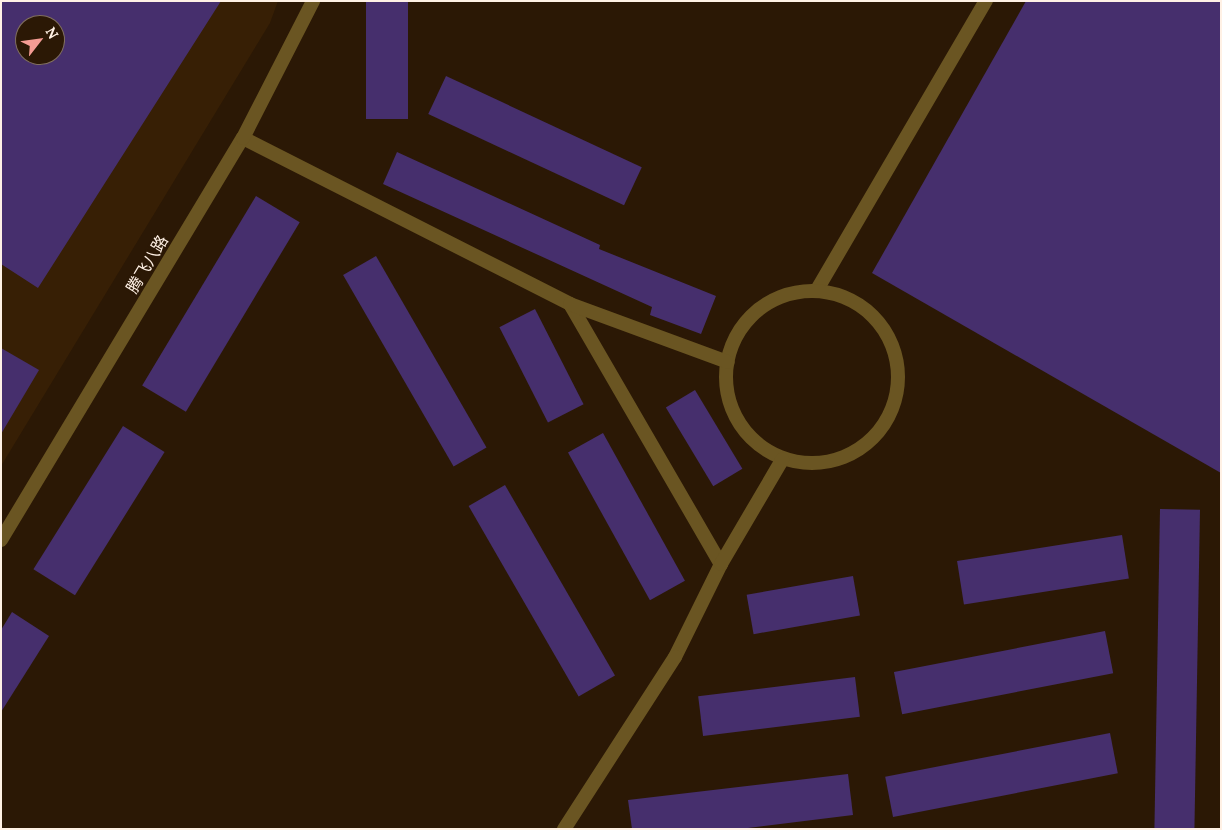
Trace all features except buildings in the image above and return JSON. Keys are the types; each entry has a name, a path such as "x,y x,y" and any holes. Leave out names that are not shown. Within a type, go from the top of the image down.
{"street":[{"name":"腾飞八路","path":"1,540 243,138 313,1"},
{"path":"818,288 986,1"},
{"path":"243,138 570,304 728,362"},
{"path":"818,288 864,305 885,332 895,346 899,395 875,439 832,464 782,460 741,430 724,384 734,334 769,299 818,288"},
{"path":"570,304 721,564"},
{"path":"564,829 675,657 721,564 782,460"}],"shaded area":[{"path":"1,1 278,1 270,23 1,466"}]}
